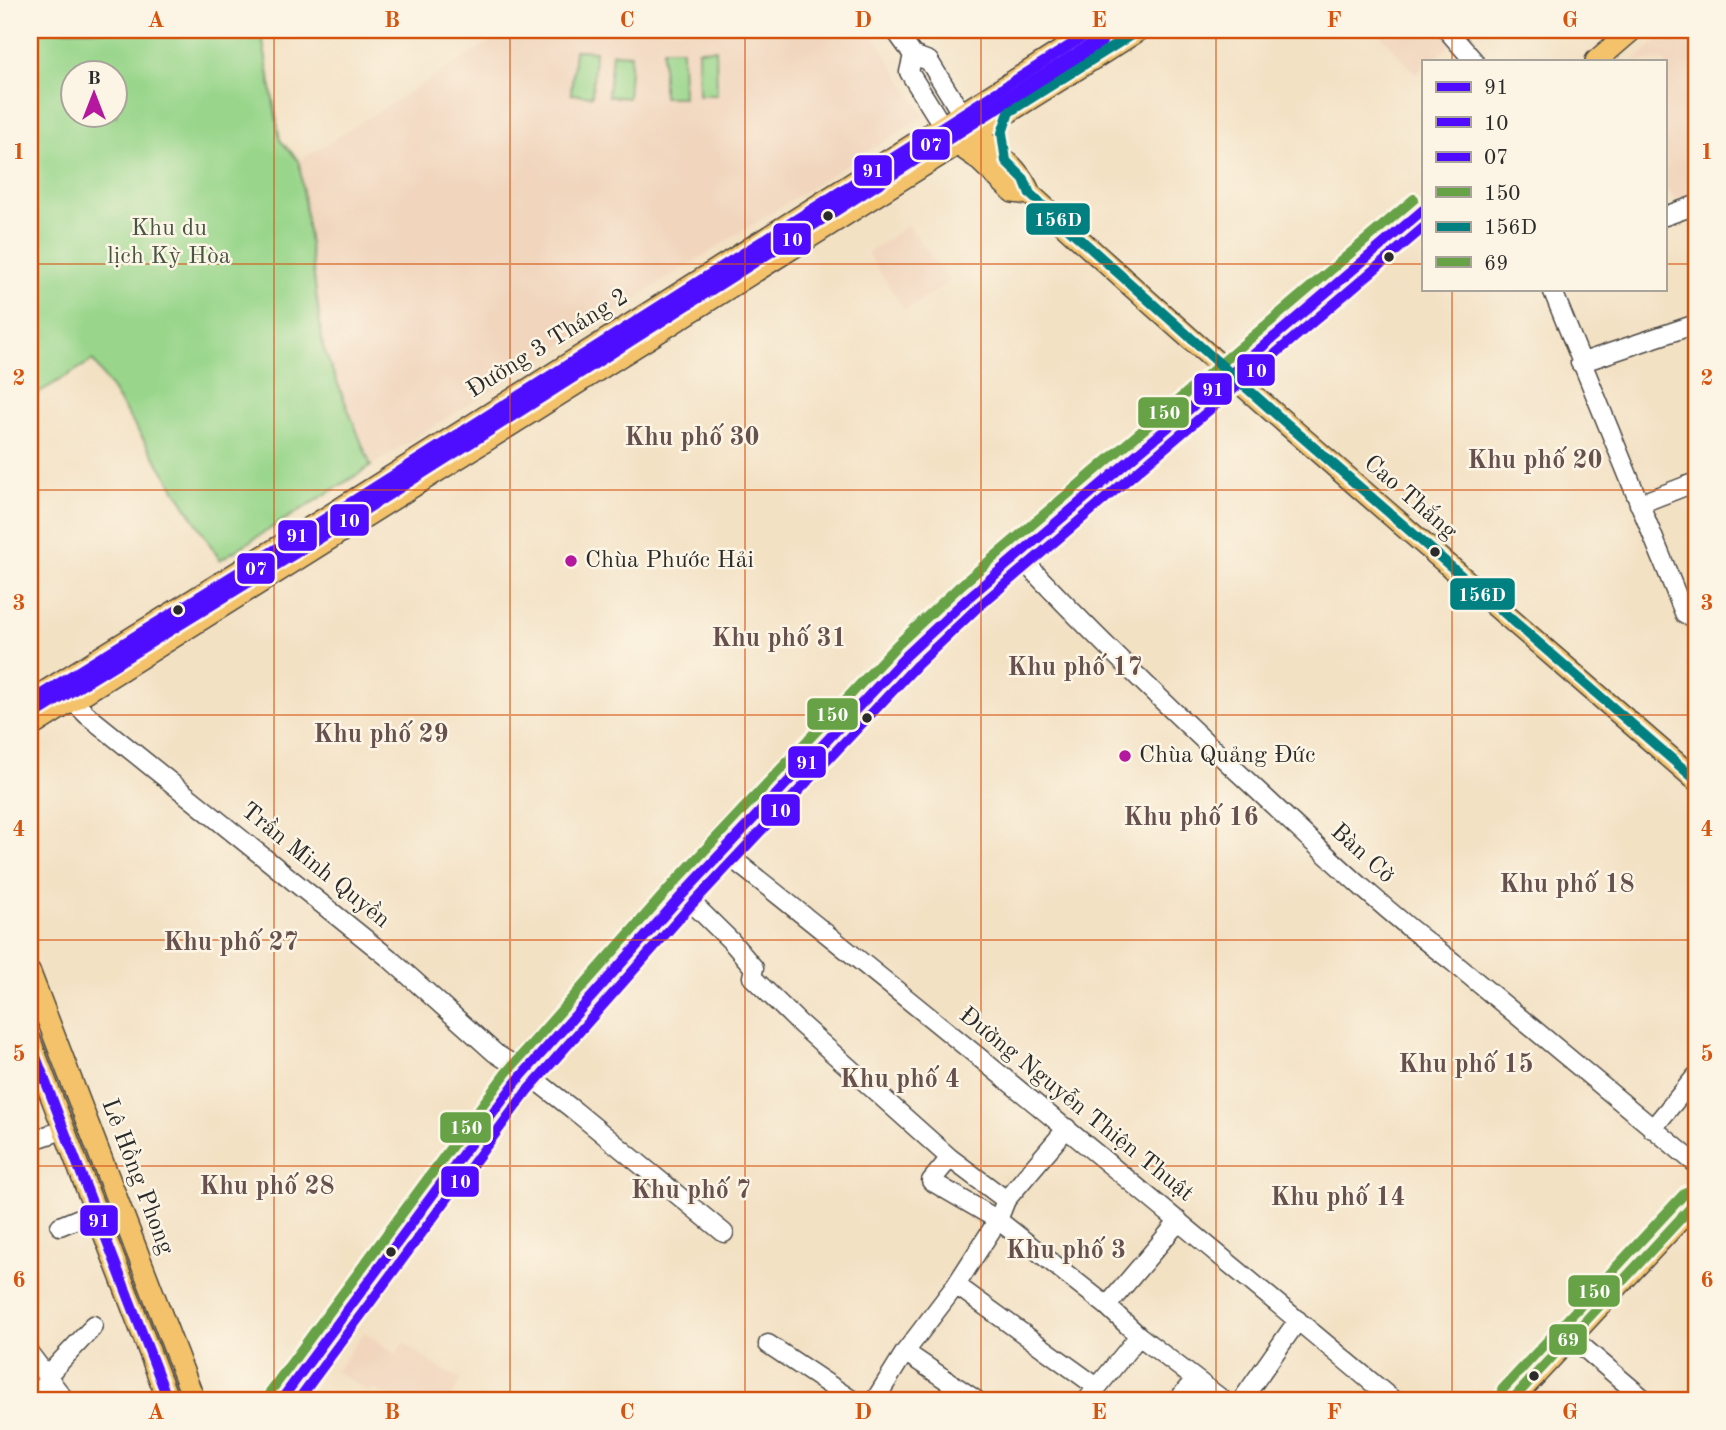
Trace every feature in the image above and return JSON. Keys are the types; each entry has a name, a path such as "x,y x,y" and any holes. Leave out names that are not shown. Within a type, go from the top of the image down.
{"main road":[{"name":"Đường 3 Tháng 2","path":"30,701 329,516 1094,30"},
{"name":"Đường 3 Tháng 2","path":"30,727 1139,30"},
{"path":"1597,60 1632,30"},
{"path":"1006,160 1002,133 1009,112"},
{"name":"Cao Thắng","path":"961,113 966,138 976,157 1013,192 1030,194"},
{"name":"Cao Thắng","path":"942,125 1006,160 1024,179 1030,194 1231,374 1696,780"},
{"path":"281,1400 406,1228 525,1072 683,894 907,654 1018,555 1422,211"},
{"name":"Lê Hồng Phong","path":"30,972 194,1400"},
{"path":"30,1041 168,1400"},
{"path":"1512,1400 1696,1202"}],"street":[{"name":"Cao Thắng","path":"895,30 913,55 929,61 961,113"},
{"path":"1447,30 1473,60"},
{"name":"Cao Thắng","path":"913,55 909,72 942,125"},
{"path":"1666,216 1696,205"},
{"path":"1552,290 1639,504 1690,613"},
{"path":"1580,363 1696,324"},
{"path":"1639,504 1696,482"},
{"name":"Bàn Cờ","path":"1018,555 1112,652 1308,838 1416,934 1696,1164"},
{"name":"Trần Minh Quyền","path":"72,700 87,715 390,958 495,1053 525,1072 724,1233"},
{"name":"Đường Nguyễn Thiện Thuật","path":"724,852 1067,1128 1393,1400"},
{"path":"683,894 731,941 754,968 752,977 798,1023 950,1158 1006,1200"},
{"path":"1652,1129 1696,1076"},
{"path":"875,1400 905,1352 956,1285 998,1220 1006,1200 1067,1128"},
{"path":"30,1141 63,1130"},
{"path":"950,1158 931,1181 998,1220 1107,1306 1139,1336 1223,1400"},
{"path":"60,1226 94,1212"},
{"path":"1107,1306 1179,1221"},
{"path":"956,1285 1092,1394 1139,1336"},
{"path":"1241,1400 1298,1320"},
{"path":"30,1393 49,1379 93,1325"},
{"path":"1570,1336 1645,1400"},
{"path":"768,1344 852,1400"},
{"path":"905,1352 976,1400"},
{"path":"30,1354 65,1400"},
{"path":"1178,1400 1194,1380"}],"shaded area":[{"path":"509,30 870,30 924,116 371,466 323,347 299,161"},
{"path":"1377,30 1442,30 1453,43 1433,60 1422,60 1422,69 1416,75"},
{"path":"1670,30 1696,30 1696,194 1675,200 1666,189 1666,60 1634,60"},
{"path":"908,225 950,282 905,311 867,253"},
{"path":"364,1332 396,1354 404,1343 439,1368 461,1379 450,1400 395,1400 371,1388 368,1392 336,1371"}],"green space":[{"name":"Khu du lịch Kỳ Hòa","path":"30,30 261,30 280,140 299,161 323,347 371,466 220,560 93,360 30,398"},
{"path":"663,49 682,49 683,97 663,97"},
{"path":"716,49 717,95 699,95 698,50"},
{"path":"575,50 595,51 592,96 571,94"},
{"path":"612,53 631,54 628,98 608,96"}],"transit line":[{"name":"91","path":"30,701 329,516 1094,30"},
{"name":"07","path":"30,711 1113,30"},
{"name":"156D","path":"1139,30 1009,112 1002,133 1006,161 1024,179 1030,194 1278,416 1696,780"},
{"name":"10","path":"37,713 337,528 1102,42"},
{"name":"150","path":"270,1392 506,1073 673,884 897,645 960,586 1414,199"},
{"name":"91","path":"281,1400 516,1082 683,894 907,655 969,597 1422,211"},
{"name":"10","path":"298,1400 527,1091 693,903 917,665 978,607 1422,229"},
{"name":"91","path":"30,1041 168,1400"},
{"name":"150","path":"1502,1390 1686,1192"},
{"name":"69","path":"1512,1400 1696,1202"}],"place":[{"name":"Chùa Phước Hải","path":"571,561"},
{"name":"Chùa Quảng Đức","path":"1125,756"}],"district":[{"name":"Khu phố 30","path":"692,438"},
{"name":"Khu phố 20","path":"1535,461"},
{"name":"Khu phố 31","path":"779,639"},
{"name":"Khu phố 17","path":"1075,668"},
{"name":"Khu phố 29","path":"381,735"},
{"name":"Khu phố 16","path":"1191,818"},
{"name":"Khu phố 18","path":"1567,885"},
{"name":"Khu phố 27","path":"231,943"},
{"name":"Khu phố 15","path":"1466,1065"},
{"name":"Khu phố 4","path":"900,1080"},
{"name":"Khu phố 28","path":"267,1187"},
{"name":"Khu phố 7","path":"691,1191"},
{"name":"Khu phố 14","path":"1338,1198"},
{"name":"Khu phố 3","path":"1066,1251"}]}
